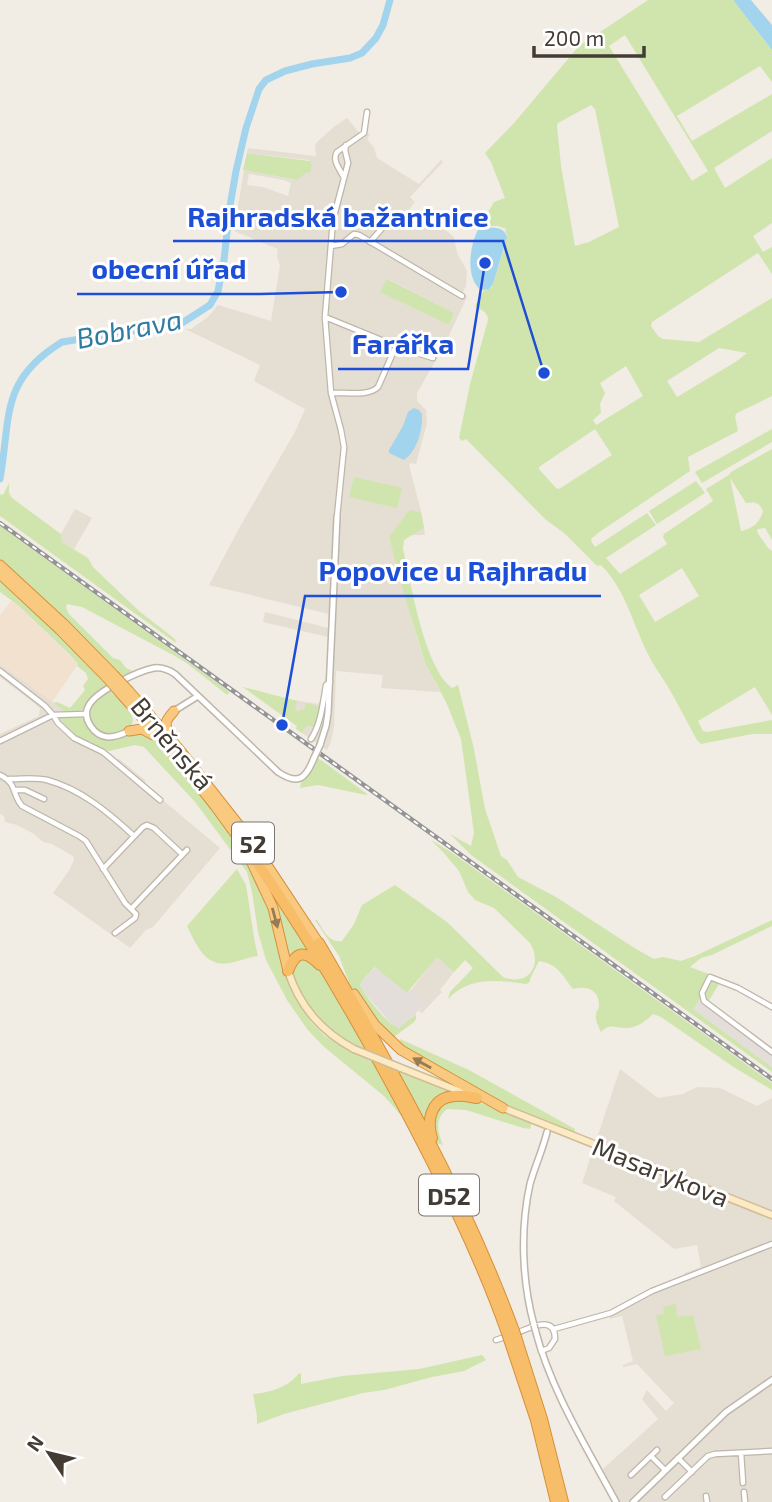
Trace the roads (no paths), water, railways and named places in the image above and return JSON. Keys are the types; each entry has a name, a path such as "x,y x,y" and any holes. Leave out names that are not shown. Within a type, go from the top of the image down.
{"highway":[{"name":"Brněnská","path":"0,565 64,624 110,677"},
{"name":"Brněnská","path":"0,574 110,677 174,748 249,838 368,1015 392,1043 414,1059 503,1108"},
{"name":"Brněnská","path":"125,692 142,706 237,834 269,896 288,971"},
{"path":"125,692 134,718 129,731"},
{"path":"142,706 156,713 174,711"},
{"path":"174,711 166,720 174,748"},
{"path":"129,731 140,728 174,748"},
{"name":"D52","path":"237,834 286,904 330,976 440,1177 511,1335 556,1502"},
{"name":"D52","path":"319,943 390,1067 482,1250 542,1419 563,1502"},
{"path":"288,971 295,957 304,954 315,960 330,976"},
{"path":"443,1168 429,1129 429,1116 439,1101 448,1097 477,1098"}],"main road":[{"name":"Masarykova","path":"288,971 300,1000 312,1017 336,1039 354,1049 503,1108 547,1129 559,1130 772,1215"}],"street":[{"path":"343,177 335,158 346,145 364,133 367,112"},
{"path":"129,731 113,737 103,736 90,725 86,714 90,702 102,692 139,673 162,668 173,673 287,778 296,780 309,772 320,745 326,726 330,682 337,517 344,447 331,393 325,317 335,209 348,160 342,152"},
{"path":"370,242 392,217"},
{"path":"331,246 342,244 354,234 462,296"},
{"path":"325,317 433,358"},
{"path":"331,393 375,390 396,346"},
{"name":"Brněnská","path":"0,671 45,706 58,723 75,738 103,752 160,800"},
{"path":"312,739 320,717 326,685 330,682"},
{"path":"174,711 198,696"},
{"path":"0,741 54,715 86,714"},
{"path":"0,775 8,779 45,779 73,790 105,811 134,836"},
{"path":"8,779 22,806 86,841 125,903 136,914 135,918 115,933"},
{"path":"15,790 25,790 44,799"},
{"path":"103,869 148,825 185,852 131,909"},
{"path":"772,1007 738,988 710,977 702,993 704,1001 772,1052"},
{"path":"547,1129 531,1181 525,1219 525,1270 534,1327 541,1351 568,1413 616,1502"},
{"path":"554,1329 611,1313 670,1284 772,1244"},
{"path":"496,1340 542,1324 550,1325 555,1334 553,1344 541,1351"},
{"path":"633,1502 726,1412 772,1380"},
{"path":"631,1475 657,1450"},
{"path":"665,1497 708,1456 772,1451"},
{"path":"741,1453 743,1483"},
{"path":"651,1456 665,1470"},
{"path":"677,1457 692,1472"},
{"path":"744,1492 745,1502"}],"water":[{"path":"733,0 751,0 772,25 772,50"},
{"path":"481,225 502,230 507,237 493,284 489,289 481,290 472,277 470,259"},
{"path":"414,408 422,414 421,427 416,446 404,460 389,453 389,450 408,412"}],"waterway":[{"name":"Bobrava","path":"0,479 12,401 18,385 42,356 62,342 182,323 210,305 218,291 236,171 259,89 266,80 285,71 350,58 362,53 376,38 383,25 390,0"}],"railway":[{"path":"0,523 772,1079"}],"place":[{"name":"Farářka","path":"485,263"},
{"name":"obecní úřad","path":"341,292"},
{"name":"Rajhradská bažantnice","path":"544,373"},
{"name":"Popovice u Rajhradu","path":"282,725"}]}
